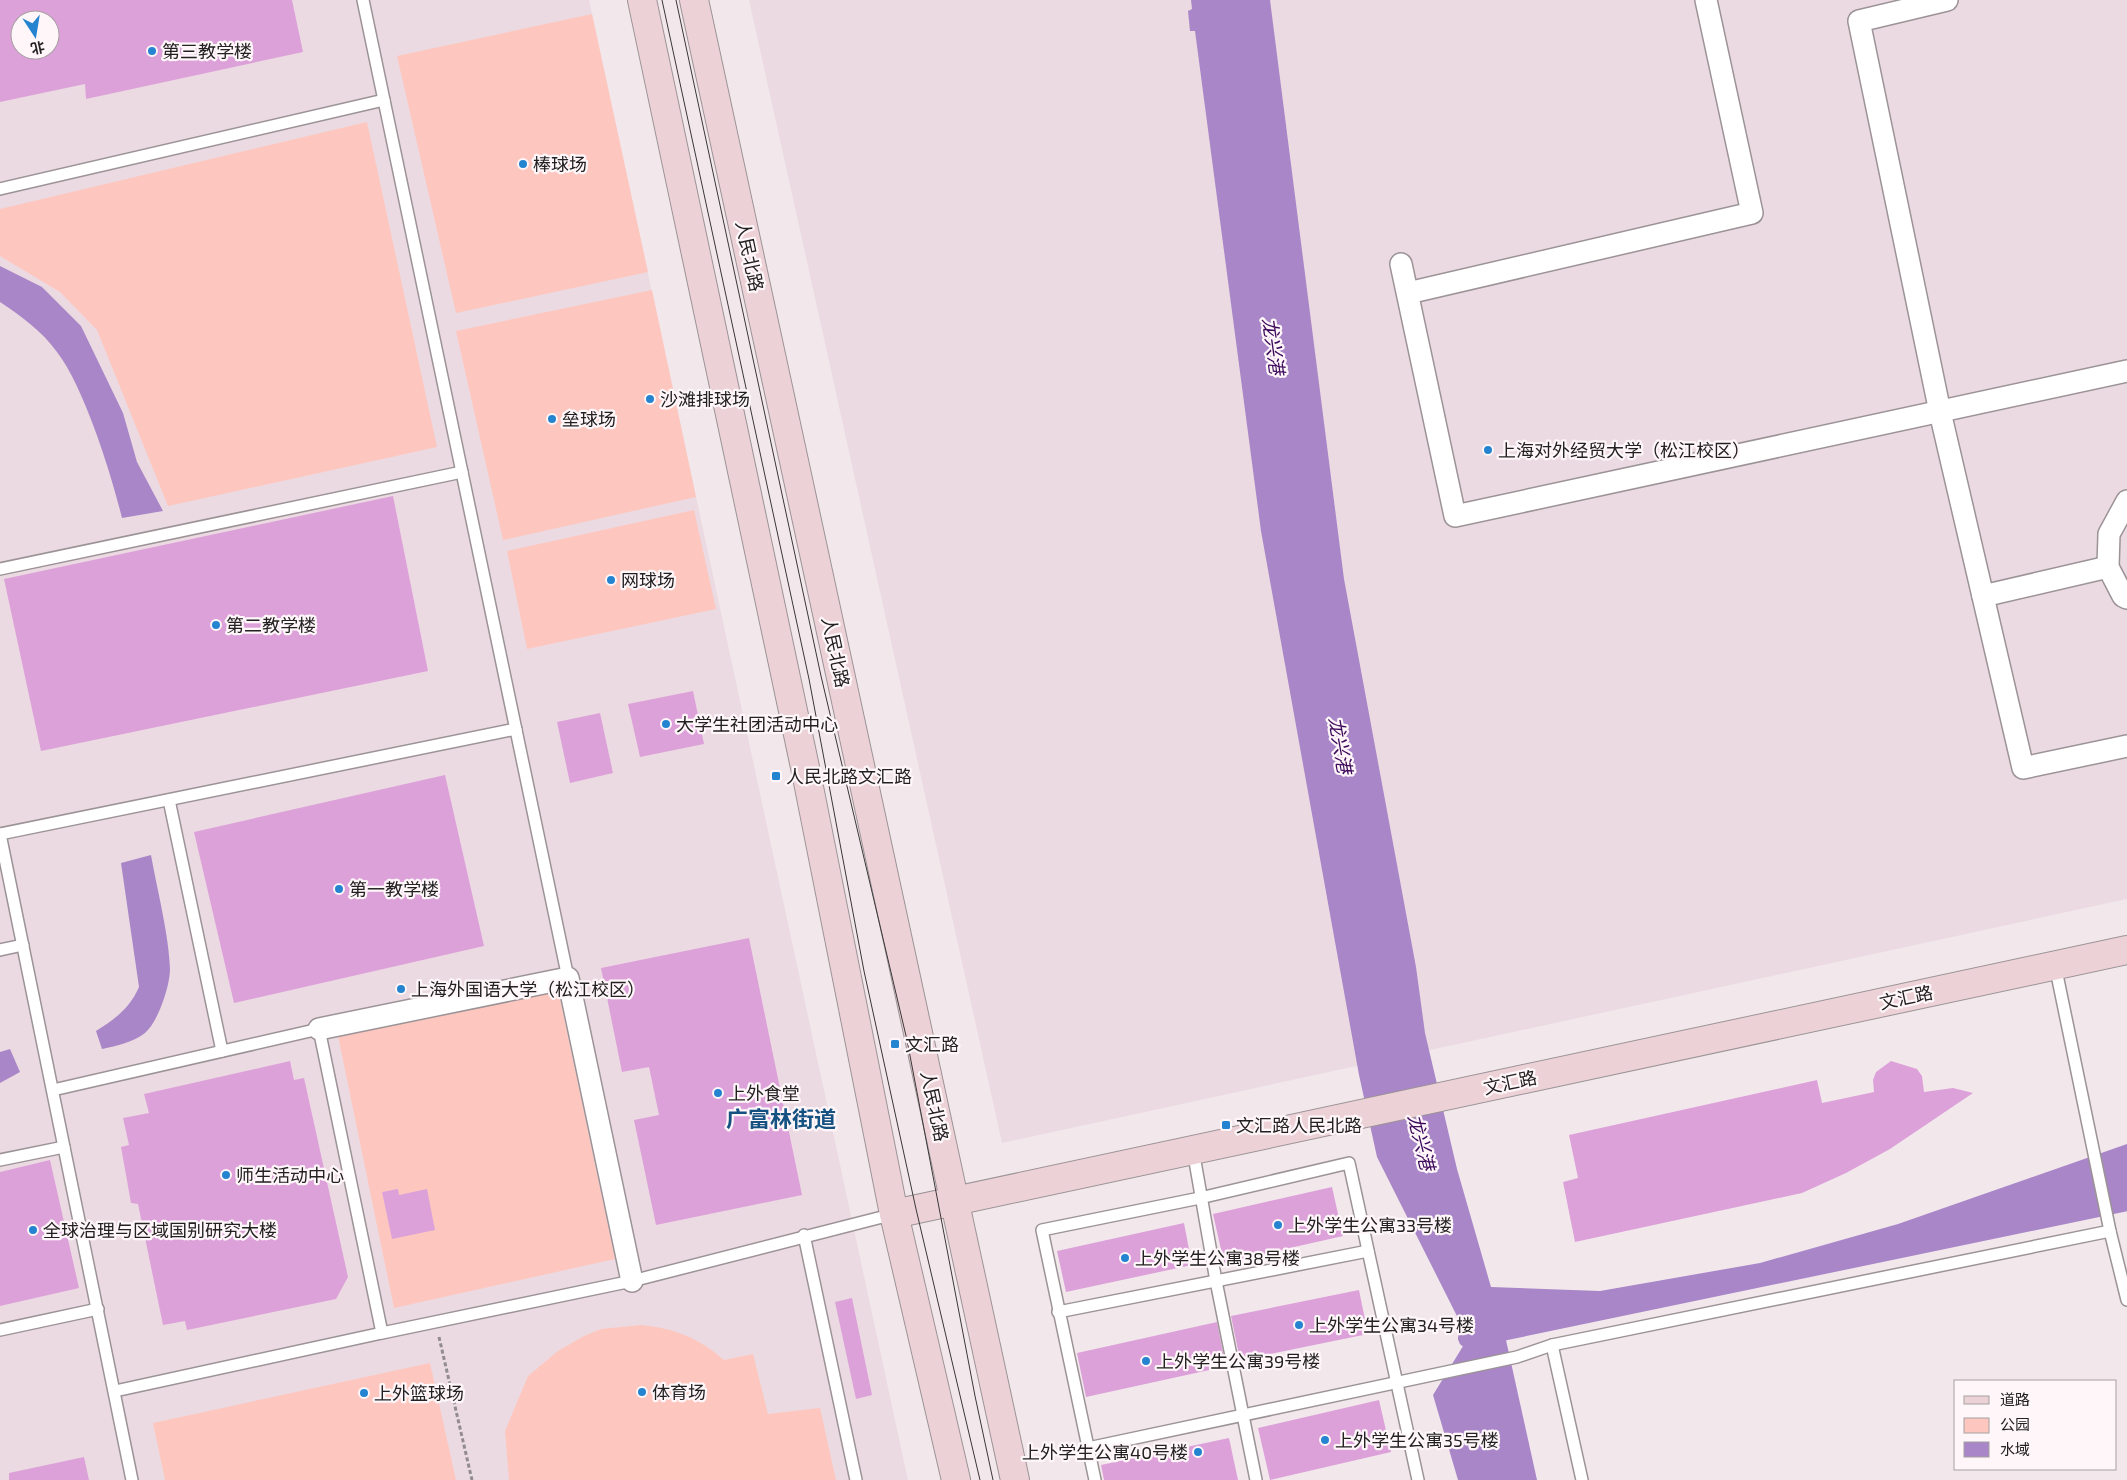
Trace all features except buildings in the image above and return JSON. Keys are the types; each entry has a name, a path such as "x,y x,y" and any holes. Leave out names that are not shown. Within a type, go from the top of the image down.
{"main road":[{"path":"642,0 804,762 894,1214 956,1480"},
{"name":"人民北路","path":"694,0 1015,1480"},
{"name":"文汇路","path":"894,1214 2127,950"}],"street":[{"path":"1408,293 1752,212 1706,0"},
{"path":"1947,0 1859,21 1940,412 2023,768 2127,746"},
{"path":"1401,264 1455,516 2127,371"},
{"path":"2127,501 2109,534 2108,568 2123,596 2127,598"},
{"path":"1983,596 2108,568"},
{"path":"319,1030 568,978 632,1281"}],"lane":[{"path":"363,0 568,978"},
{"path":"0,189 384,100"},
{"path":"0,569 462,472"},
{"path":"132,1480 0,834 516,729"},
{"path":"168,800 222,1051"},
{"path":"0,950 23,945"},
{"path":"2055,965 2110,1232 2127,1300"},
{"path":"53,1090 319,1030 382,1333"},
{"path":"0,1160 64,1147"},
{"path":"1192,1150 1256,1480"},
{"path":"1096,1480 1058,1312 1042,1230 1200,1198 1350,1164 1397,1383 1414,1479"},
{"path":"115,1392 382,1333 632,1281 804,1235 894,1214"},
{"path":"1088,1448 1517,1358 1552,1345 2110,1232"},
{"path":"804,1235 856,1480"},
{"path":"1058,1312 1368,1251"},
{"path":"0,1330 98,1309"},
{"path":"1552,1345 1582,1480"}],"path":[{"path":"435,1322 472,1480"}],"shaded area":[{"name":"上海外国语大学（松江校区）","path":"0,0 589,0 908,1480 0,1480"},
{"name":"上海对外经贸大学（松江校区）","path":"749,0 2127,0 2127,899 1002,1143"}],"green space":[{"name":"棒球场","path":"592,14 648,272 456,313 397,56"},
{"path":"367,122 437,447 168,506 97,330 60,292 0,256 0,209"},
{"name":"垒球场","path":"652,290 696,497 503,540 456,331"},
{"name":"网球场","path":"694,510 716,609 527,649 507,551"},
{"path":"557,985 615,1259 394,1308 337,1031"},
{"name":"体育场","path":"641,1325 653,1326 686,1335 715,1352 724,1360 753,1354 768,1414 820,1408 836,1480 509,1480 505,1431 528,1376 558,1351 584,1336 601,1329"},
{"name":"上外篮球场","path":"430,1363 456,1480 165,1480 153,1423"}],"water":[{"name":"龙兴港","path":"1191,0 1270,0 1344,579 1416,967 1425,1033 1457,1169 1491,1287 1600,1291 1760,1263 1898,1224 2127,1144 2127,1196 1504,1331 1537,1480 1458,1480 1433,1395 1468,1338 1377,1157 1359,1075 1261,531 1195,31 1190,31 1188,11 1192,9"},
{"path":"0,266 42,287 81,326 123,413 137,462 163,511 122,518 96,431 77,386 67,367 45,337 0,302"},
{"path":"151,855 169,956 168,985 159,1012 145,1033 130,1041 102,1049 96,1031 121,1012 131,1001 139,987 121,863"},
{"path":"10,1049 20,1072 0,1083 0,1052"}],"waterway":[{"path":"1468,1338 2127,1201"}],"tram line":[{"path":"662,0 809,679 864,971 916,1209 980,1480"},
{"path":"676,0 821,676 907,1040 975,1396 993,1480"}],"place":[{"name":"第三教学楼","path":"152,51"},
{"name":"棒球场","path":"523,164"},
{"name":"沙滩排球场","path":"650,399"},
{"name":"垒球场","path":"552,419"},
{"name":"上海对外经贸大学（松江校区）","path":"1488,450"},
{"name":"网球场","path":"611,580"},
{"name":"第二教学楼","path":"216,625"},
{"name":"大学生社团活动中心","path":"666,724"},
{"name":"人民北路文汇路","path":"776,776"},
{"name":"第一教学楼","path":"339,889"},
{"name":"上海外国语大学（松江校区）","path":"401,989"},
{"name":"文汇路","path":"895,1044"},
{"name":"上外食堂","path":"718,1093"},
{"name":"文汇路人民北路","path":"1226,1125"},
{"name":"师生活动中心","path":"226,1175"},
{"name":"上外学生公寓33号楼","path":"1278,1225"},
{"name":"全球治理与区域国别研究大楼","path":"33,1230"},
{"name":"上外学生公寓38号楼","path":"1125,1258"},
{"name":"上外学生公寓34号楼","path":"1299,1325"},
{"name":"上外学生公寓39号楼","path":"1146,1361"},
{"name":"体育场","path":"642,1392"},
{"name":"上外篮球场","path":"364,1393"},
{"name":"上外学生公寓35号楼","path":"1325,1440"},
{"name":"上外学生公寓40号楼","path":"1198,1452"}],"district":[{"name":"广富林街道","path":"781,1118"}]}
